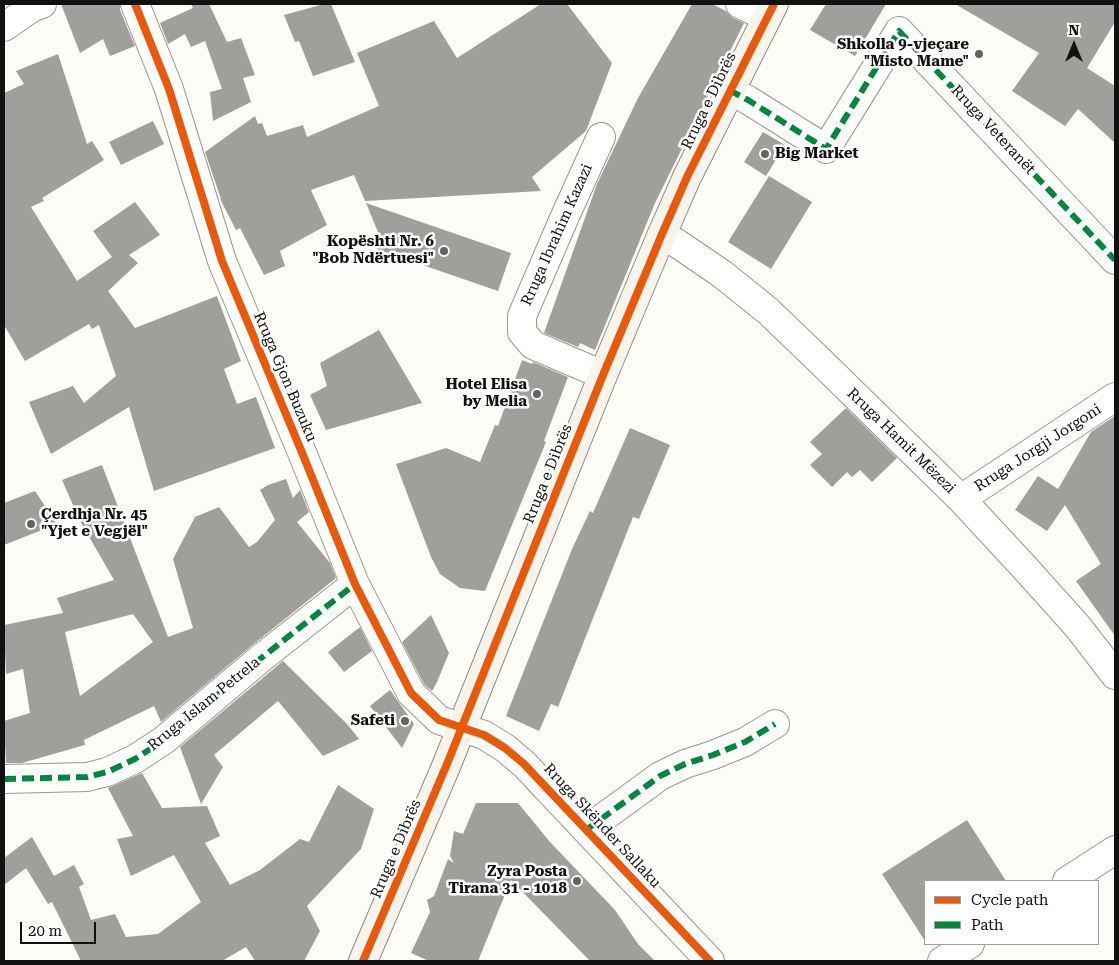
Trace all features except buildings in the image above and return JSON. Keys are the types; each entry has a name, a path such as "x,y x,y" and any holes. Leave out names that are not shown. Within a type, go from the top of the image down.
{"main road":[{"name":"Rruga e Dibrës","path":"363,961 462,728 603,375 662,234 729,90 770,11"}],"street":[{"path":"4,27 33,7 42,4"},
{"name":"Rruga Gjon Buzuku","path":"136,4 169,89 222,261 355,584 411,693 439,720 462,728"},
{"path":"740,4 770,11"},
{"name":"Rruga Veteranët","path":"729,90 826,149 899,31 1115,260"},
{"name":"Rruga Ibrahim Kazazi","path":"601,138 522,316 522,332 533,345 603,375"},
{"name":"Rruga Hamit Mëzezi","path":"662,234 722,274 768,311 961,499 1072,620 1115,675"},
{"name":"Rruga Jorgji Jorgoni","path":"961,499 1115,397"},
{"name":"Rruga Islam Petrela","path":"4,779 87,777 107,772 135,759 164,740 260,659 355,584"},
{"path":"586,830 660,776 684,764 745,742 775,724"},
{"name":"Rruga Skënder Sallaku","path":"462,728 484,735 505,748 524,764 710,961"},
{"path":"1068,880 1115,850"},
{"path":"942,961 968,945"}],"marked path":[{"path":"729,90 826,149 899,31 1115,260"},
{"path":"4,779 87,777 107,772 135,759 164,740 260,659 355,584"},
{"path":"586,830 660,776 685,764 745,742 775,724"}],"cycle path":[{"path":"135,4 169,89 222,261 355,584 411,693 439,720 484,735 505,748 524,764 710,961"},
{"path":"363,961 447,764 603,375 662,234 687,177 774,4"}],"place":[{"name":"Shkolla 9-vjeçare \"Misto Mame\"","path":"979,54"},
{"name":"Big Market","path":"765,154"},
{"name":"Kopështi Nr. 6 \"Bob Ndërtuesi\"","path":"444,251"},
{"name":"Hotel Elisa by Melia","path":"537,394"},
{"name":"Çerdhja Nr. 45 \"Yjet e Vegjël\"","path":"31,524"},
{"name":"Safeti","path":"405,721"},
{"name":"Zyra Posta Tirana 31 - 1018","path":"577,881"}]}
